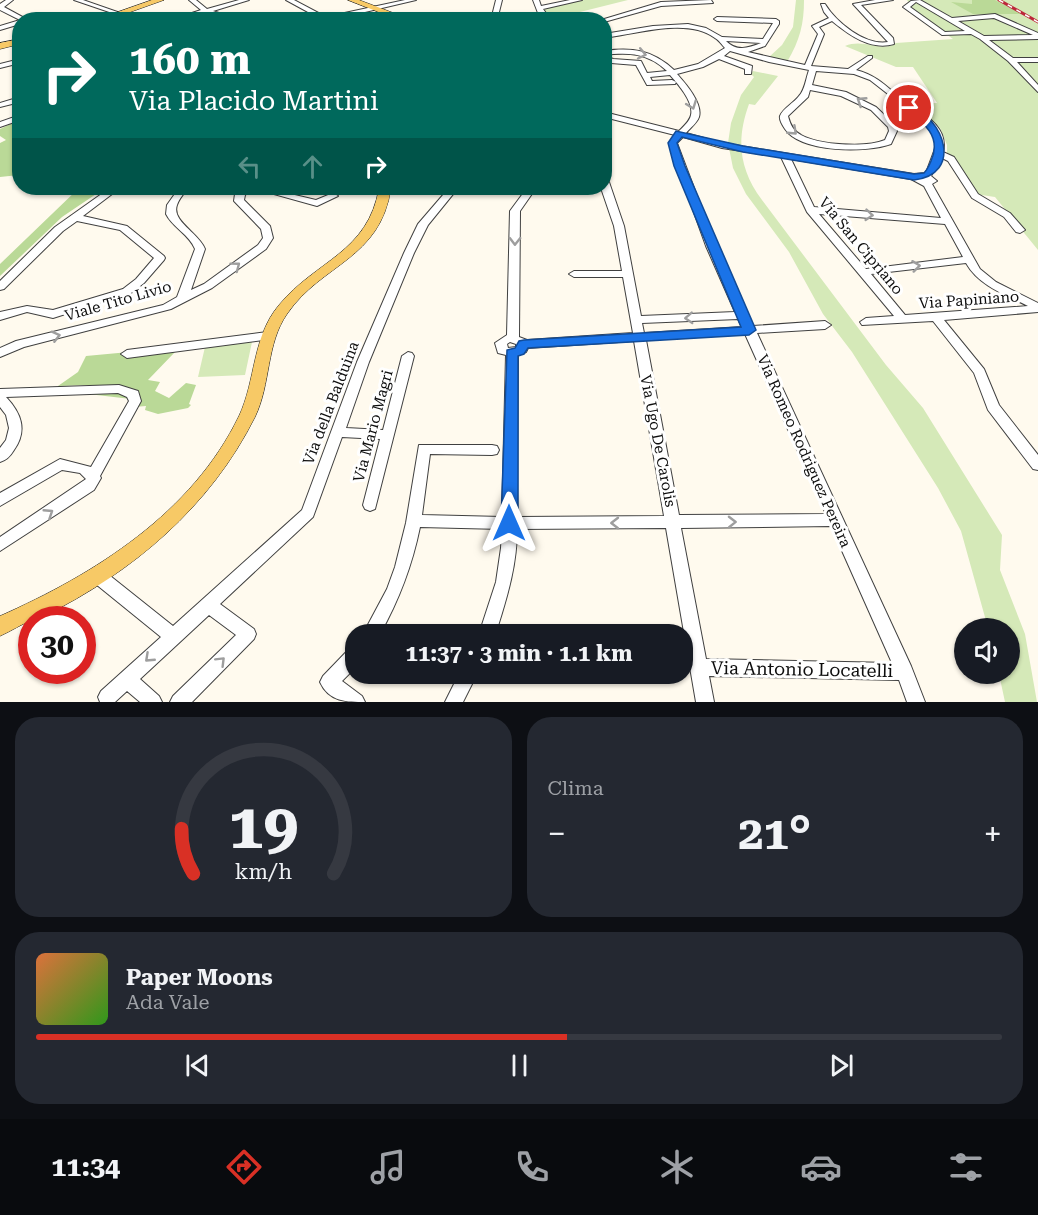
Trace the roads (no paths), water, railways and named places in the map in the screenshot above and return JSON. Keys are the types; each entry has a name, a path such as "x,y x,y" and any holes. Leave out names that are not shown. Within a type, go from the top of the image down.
{"main road":[{"path":"129,12 160,0"},
{"path":"130,12 167,0"},
{"path":"352,0 383,12"},
{"path":"0,626 39,609 98,576 165,526 213,472 248,414 257,390 267,336 279,314 291,299 338,262 363,238 382,207 384,195"}],"street":[{"path":"0,8 10,0"},
{"path":"76,0 112,12"},
{"path":"192,0 209,12"},
{"path":"202,12 246,0"},
{"path":"289,0 312,12"},
{"path":"359,12 413,0"},
{"path":"536,0 542,12"},
{"path":"539,8 579,0"},
{"path":"823,5 826,14 868,43 890,45 891,39 856,4 890,0"},
{"path":"898,0 913,1 986,38 1013,60 1038,90"},
{"path":"612,18 661,4 711,1 722,39 729,48 756,58 810,68 850,71 879,81 899,101 927,120 939,138 939,153 927,179"},
{"path":"913,1 906,7 951,39"},
{"path":"950,20 997,17 1038,36"},
{"path":"808,87 853,96 893,127 891,138 884,145 867,148 801,138 789,129 784,116 805,95 808,87 810,68 821,34 815,26 833,18"},
{"path":"717,20 776,21 763,45 739,52"},
{"path":"612,35 672,26 700,30 722,39 766,41"},
{"path":"944,34 976,32"},
{"path":"986,38 1038,36"},
{"path":"645,75 674,73 719,56 729,48"},
{"path":"613,51 652,56 664,61 674,73 695,106 696,116 679,134"},
{"path":"719,56 749,68 748,72"},
{"path":"850,71 870,57"},
{"path":"1013,60 1038,60"},
{"path":"612,61 635,62 650,83 672,82"},
{"path":"1027,75 1030,86 1038,95"},
{"path":"612,116 722,145 927,179"},
{"name":"Via Romeo Rodriguez Pereira","path":"679,134 672,143 680,166 742,315 905,672 916,702"},
{"path":"846,166 847,146"},
{"path":"939,153 951,159 975,196 1007,215 1020,230"},
{"name":"Via San Cipriano","path":"785,156 798,190 810,210 903,320"},
{"path":"927,179 968,260 984,279 1038,308"},
{"path":"0,287 73,217 105,195"},
{"path":"178,195 172,205 171,214 179,226 196,238 200,249 182,300"},
{"name":"Viale Tito Livio","path":"0,353 20,344 154,311 182,300 219,278 267,240 269,233 239,201 240,195"},
{"path":"284,195 317,203 333,196"},
{"name":"Via della Balduina","path":"107,697 308,513 337,432 408,254 423,224 447,195"},
{"path":"490,624 504,582 509,523 516,345 515,211 526,195"},
{"name":"Via Ugo De Carolis","path":"608,195 619,226 629,274 705,702"},
{"path":"810,210 947,221"},
{"path":"0,316 27,309 53,314 128,291 160,258 123,228 73,217"},
{"path":"864,272 968,260"},
{"path":"574,274 629,274"},
{"name":"Via Papiniano","path":"866,322 1038,308"},
{"path":"636,320 742,315"},
{"path":"937,318 980,372 993,407 1038,465"},
{"path":"516,345 825,325"},
{"path":"127,354 267,336"},
{"name":"Via Mario Magri","path":"370,505 408,356"},
{"path":"0,393 119,389 133,394 135,401 93,475 94,479 90,486 0,545"},
{"path":"0,399 14,414 16,421 12,443 0,457"},
{"path":"337,432 388,435"},
{"path":"377,624 387,609 406,562 415,521 424,449 492,450"},
{"path":"0,500 60,464 71,464 93,475"},
{"path":"415,521 509,523 836,520"},
{"path":"98,576 172,636"},
{"path":"179,702 248,634 208,605"},
{"path":"345,665 329,682 356,702"},
{"name":"Via Antonio Locatelli","path":"698,667 905,672"},
{"path":"127,679 153,702"},
{"path":"454,702 463,684"}],"railway":[{"path":"999,0 1038,22"}]}
